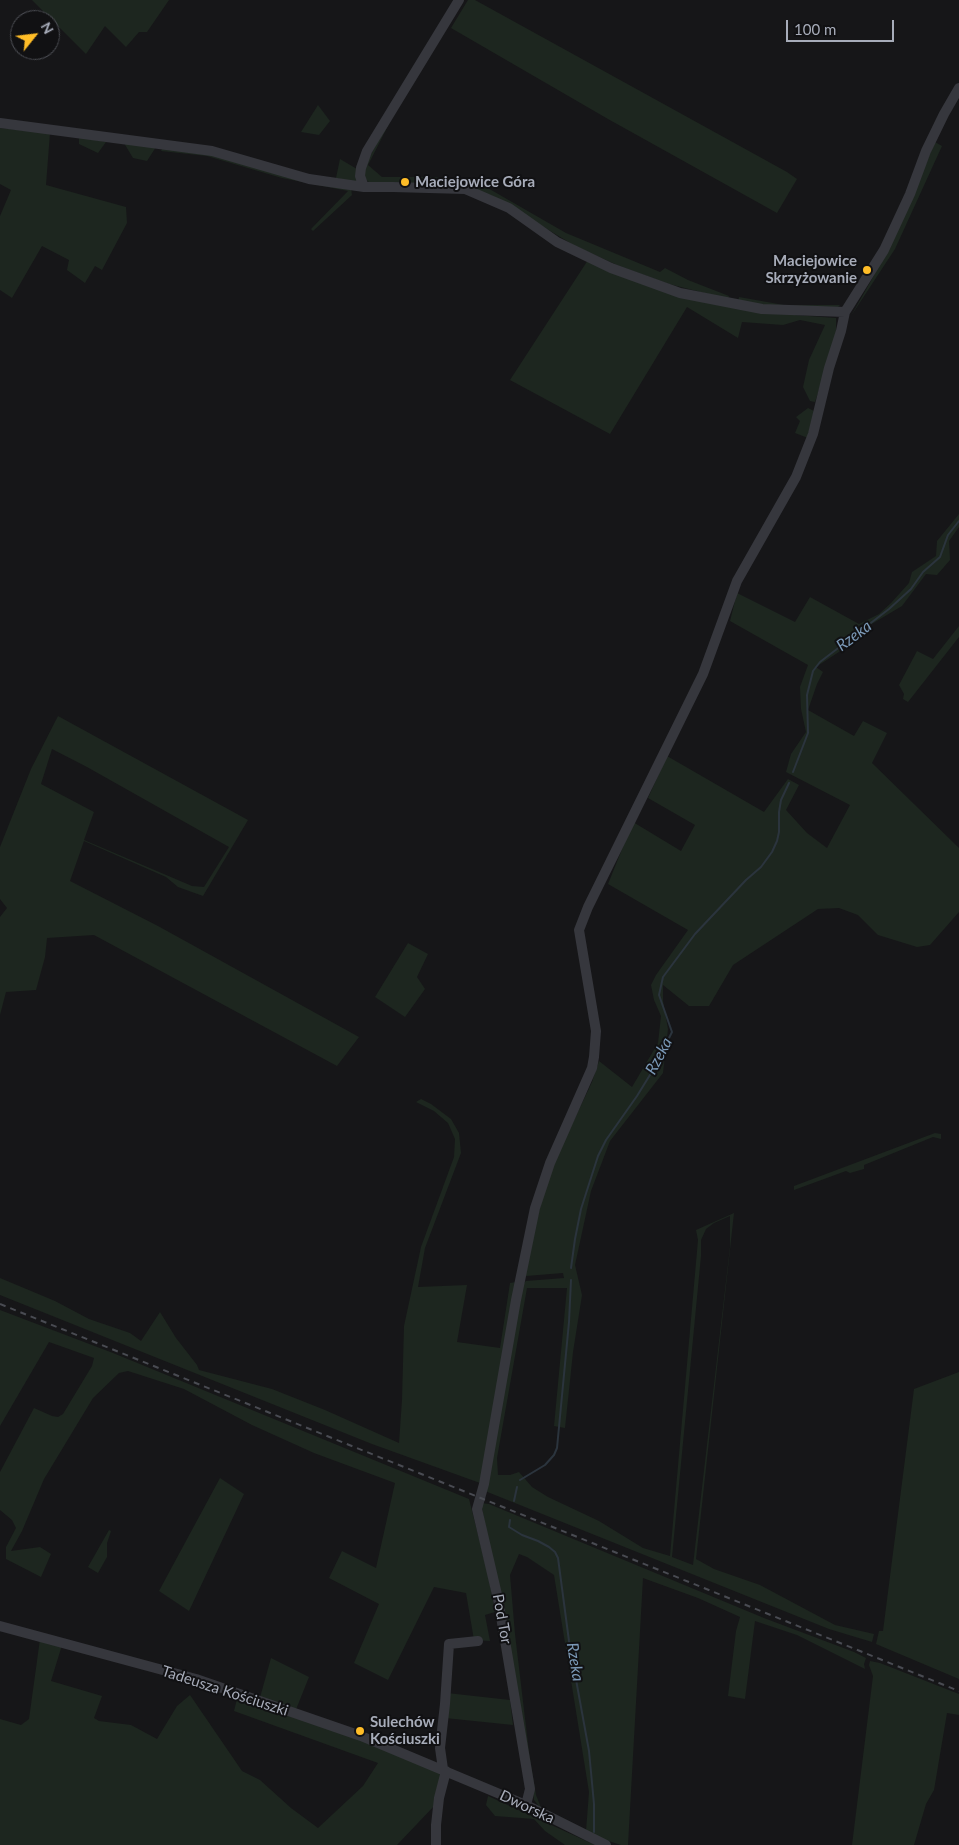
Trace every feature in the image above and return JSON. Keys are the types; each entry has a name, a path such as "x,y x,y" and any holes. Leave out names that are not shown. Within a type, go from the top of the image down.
{"street":[{"path":"364,188 360,176 360,168 367,152 459,0"},
{"name":"Pod Tor","path":"526,1805 530,1789 498,1599 477,1509 484,1484 516,1300 535,1208 550,1163 592,1068 594,1057 596,1031 579,930 588,907 703,674 737,581 796,477 813,434 845,312 884,250 910,194 926,151 959,88"},
{"path":"0,123 212,151 271,166 309,179 364,188 393,186 465,189 510,208 557,242 611,268 680,293 762,309 845,312"},
{"name":"Tadeusza Kościuszki","path":"0,1626 196,1679 361,1736 444,1770"},
{"path":"436,1845 439,1798 444,1770 440,1748 449,1644 478,1641"},
{"name":"Dworska","path":"444,1770 526,1805 606,1845"}],"shaded area":[{"path":"32,0 169,0 147,32 139,32 126,47 105,26 86,54 60,28 60,10 42,10"},
{"path":"468,0 475,0 787,172 797,179 777,213 608,119 451,28"},
{"path":"318,105 330,121 319,135 301,132"},
{"path":"393,116 368,165 382,177 433,177 463,180 486,187 566,233 660,272 665,268 688,280 729,296 728,299 669,284 617,265 575,246 491,195 411,184 411,182 370,183 364,178 364,166"},
{"path":"0,128 50,133 46,185 126,207 127,223 102,270 95,266 85,283 67,270 69,260 42,246 12,298 0,290 0,216 11,190 0,184"},
{"path":"79,137 106,142 98,153 79,144"},
{"path":"935,142 942,146 895,249 851,316 901,222"},
{"path":"124,143 156,147 147,161 133,158"},
{"path":"163,147 212,153 351,188 352,195 313,231 311,229 348,191 282,178 207,156 161,151"},
{"path":"340,159 357,169 359,183 336,178"},
{"path":"588,260 615,273 795,315 836,318 836,338 815,402 810,401 803,387 809,360 825,325 800,320 783,325 742,322 738,338 687,307 610,434 510,380"},
{"path":"739,297 784,305 840,305 837,308 765,306 738,302"},
{"path":"808,408 814,411 808,438 795,433 800,421 796,417"},
{"path":"959,514 959,527 949,541 950,560 937,575 926,574 902,606 865,628 851,644 816,667 823,672 808,710 854,736 863,721 887,733 872,763 959,848 959,912 930,945 917,947 878,935 858,915 839,908 818,909 733,965 709,1006 689,1006 663,985 663,1001 668,1029 663,1073 610,1141 591,1191 575,1265 582,1295 573,1352 565,1428 554,1426 567,1288 527,1288 497,1458 498,1475 510,1475 519,1472 532,1487 548,1497 599,1521 643,1548 670,1556 698,1240 696,1230 734,1213 696,1559 714,1569 760,1585 835,1625 874,1634 872,1642 829,1629 485,1491 523,1284 526,1281 564,1278 563,1273 526,1276 524,1272 548,1175 592,1082 599,1061 632,1087 658,1043 661,1016 654,1000 651,985 688,930 608,884 633,822 681,851 695,825 648,798 667,756 764,812 788,779 799,785 786,810 807,833 827,848 850,805 786,772 791,754 806,732 801,709 800,687 808,665 730,621 737,593 795,622 810,597 859,624 879,614 909,583 912,572 936,556 937,541","holes":["730,1216 730,1247 693,1565 672,1557 701,1240 706,1229"]},
{"path":"959,626 959,637 908,702 903,699 904,694 899,685 917,651 933,659"},
{"path":"58,716 248,820 203,896 178,887 166,877 84,841 70,881 158,926 359,1037 337,1066 94,935 47,938 45,957 36,990 6,992 0,1015 0,917 7,908 0,899 0,847 31,769","holes":["52,749 229,847 204,887 192,886 84,840 94,812 41,784"]},
{"path":"408,943 428,954 417,977 425,989 405,1017 375,997"},
{"path":"421,1099 451,1119 459,1133 461,1153 425,1248 418,1287 467,1285 457,1342 500,1348 510,1283 516,1282 480,1483 372,1444 0,1295 0,1278 55,1301 89,1319 130,1333 141,1341 160,1312 199,1370 272,1389 399,1443 404,1326 421,1247 454,1157 455,1139 448,1123 434,1111 416,1102"},
{"path":"935,1133 941,1134 941,1139 933,1137 864,1165 864,1169 850,1173 846,1171 794,1190 794,1186"},
{"path":"0,1310 113,1353 469,1499 488,1574 495,1612 485,1615 490,1641 474,1640 466,1593 434,1587 388,1680 354,1663 379,1604 329,1578 342,1551 376,1568 395,1483 314,1453 252,1425 184,1389 128,1371 119,1373 93,1398 44,1479 22,1531 11,1551 40,1547 51,1554 41,1577 6,1559 6,1547 16,1528 12,1520 0,1510 0,1472 34,1408 52,1416 58,1417 63,1414 92,1366 94,1358 49,1342 0,1426"},
{"path":"959,1372 959,1679 876,1644 879,1631 883,1631 914,1389"},
{"path":"220,1478 244,1494 189,1611 159,1591"},
{"path":"481,1503 489,1504 764,1618 854,1652 866,1658 865,1669 797,1635 755,1621 745,1699 728,1696 736,1631 740,1617 698,1598 643,1578 628,1845 621,1845 596,1837 586,1831 589,1792 554,1575 527,1557 519,1554 510,1575 515,1634 529,1752 536,1795 542,1810 534,1800 524,1729"},
{"path":"109,1530 111,1531 107,1543 107,1557 98,1573 88,1567"},
{"path":"40,1639 62,1645 51,1681 102,1696 94,1718 99,1721 131,1725 157,1739 177,1706 190,1695 242,1771 260,1780 291,1808 318,1828 363,1786 378,1763 234,1711 238,1695 433,1767 439,1771 441,1780 436,1804 397,1845 0,1845 0,1719 21,1725 29,1719"},
{"path":"271,1658 309,1677 295,1712 259,1701"},
{"path":"870,1661 880,1663 959,1694 959,1715 947,1713 934,1790 926,1804 914,1845 852,1845 873,1676 869,1665"},
{"path":"447,1693 510,1700 513,1725 445,1718"},
{"path":"488,1796 595,1845 565,1845 545,1831 534,1819 495,1816 486,1805"}],"waterway":[{"name":"Rzeka","path":"793,772 808,733 807,695 813,671 820,662 889,609 911,589 923,572 940,557 948,535 959,521"},
{"name":"Rzeka","path":"571,1268 581,1209 598,1156 606,1140 653,1070 672,1032 659,995 663,977 695,934 746,880 761,867 772,852 779,832 781,800 789,783"},
{"name":"Rzeka","path":"520,1480 545,1465 554,1455 557,1448 571,1280"},
{"name":"Rzeka","path":"514,1501 517,1487"},
{"name":"Rzeka","path":"510,1520 509,1527 549,1547 558,1558 569,1641 589,1751 594,1804 594,1832"}],"railway":[{"path":"0,1304 959,1691"}],"place":[{"name":"Maciejowice Góra","path":"405,182"},
{"name":"Maciejowice Skrzyżowanie","path":"867,270"},
{"name":"Sulechów Kościuszki","path":"360,1731"}]}
